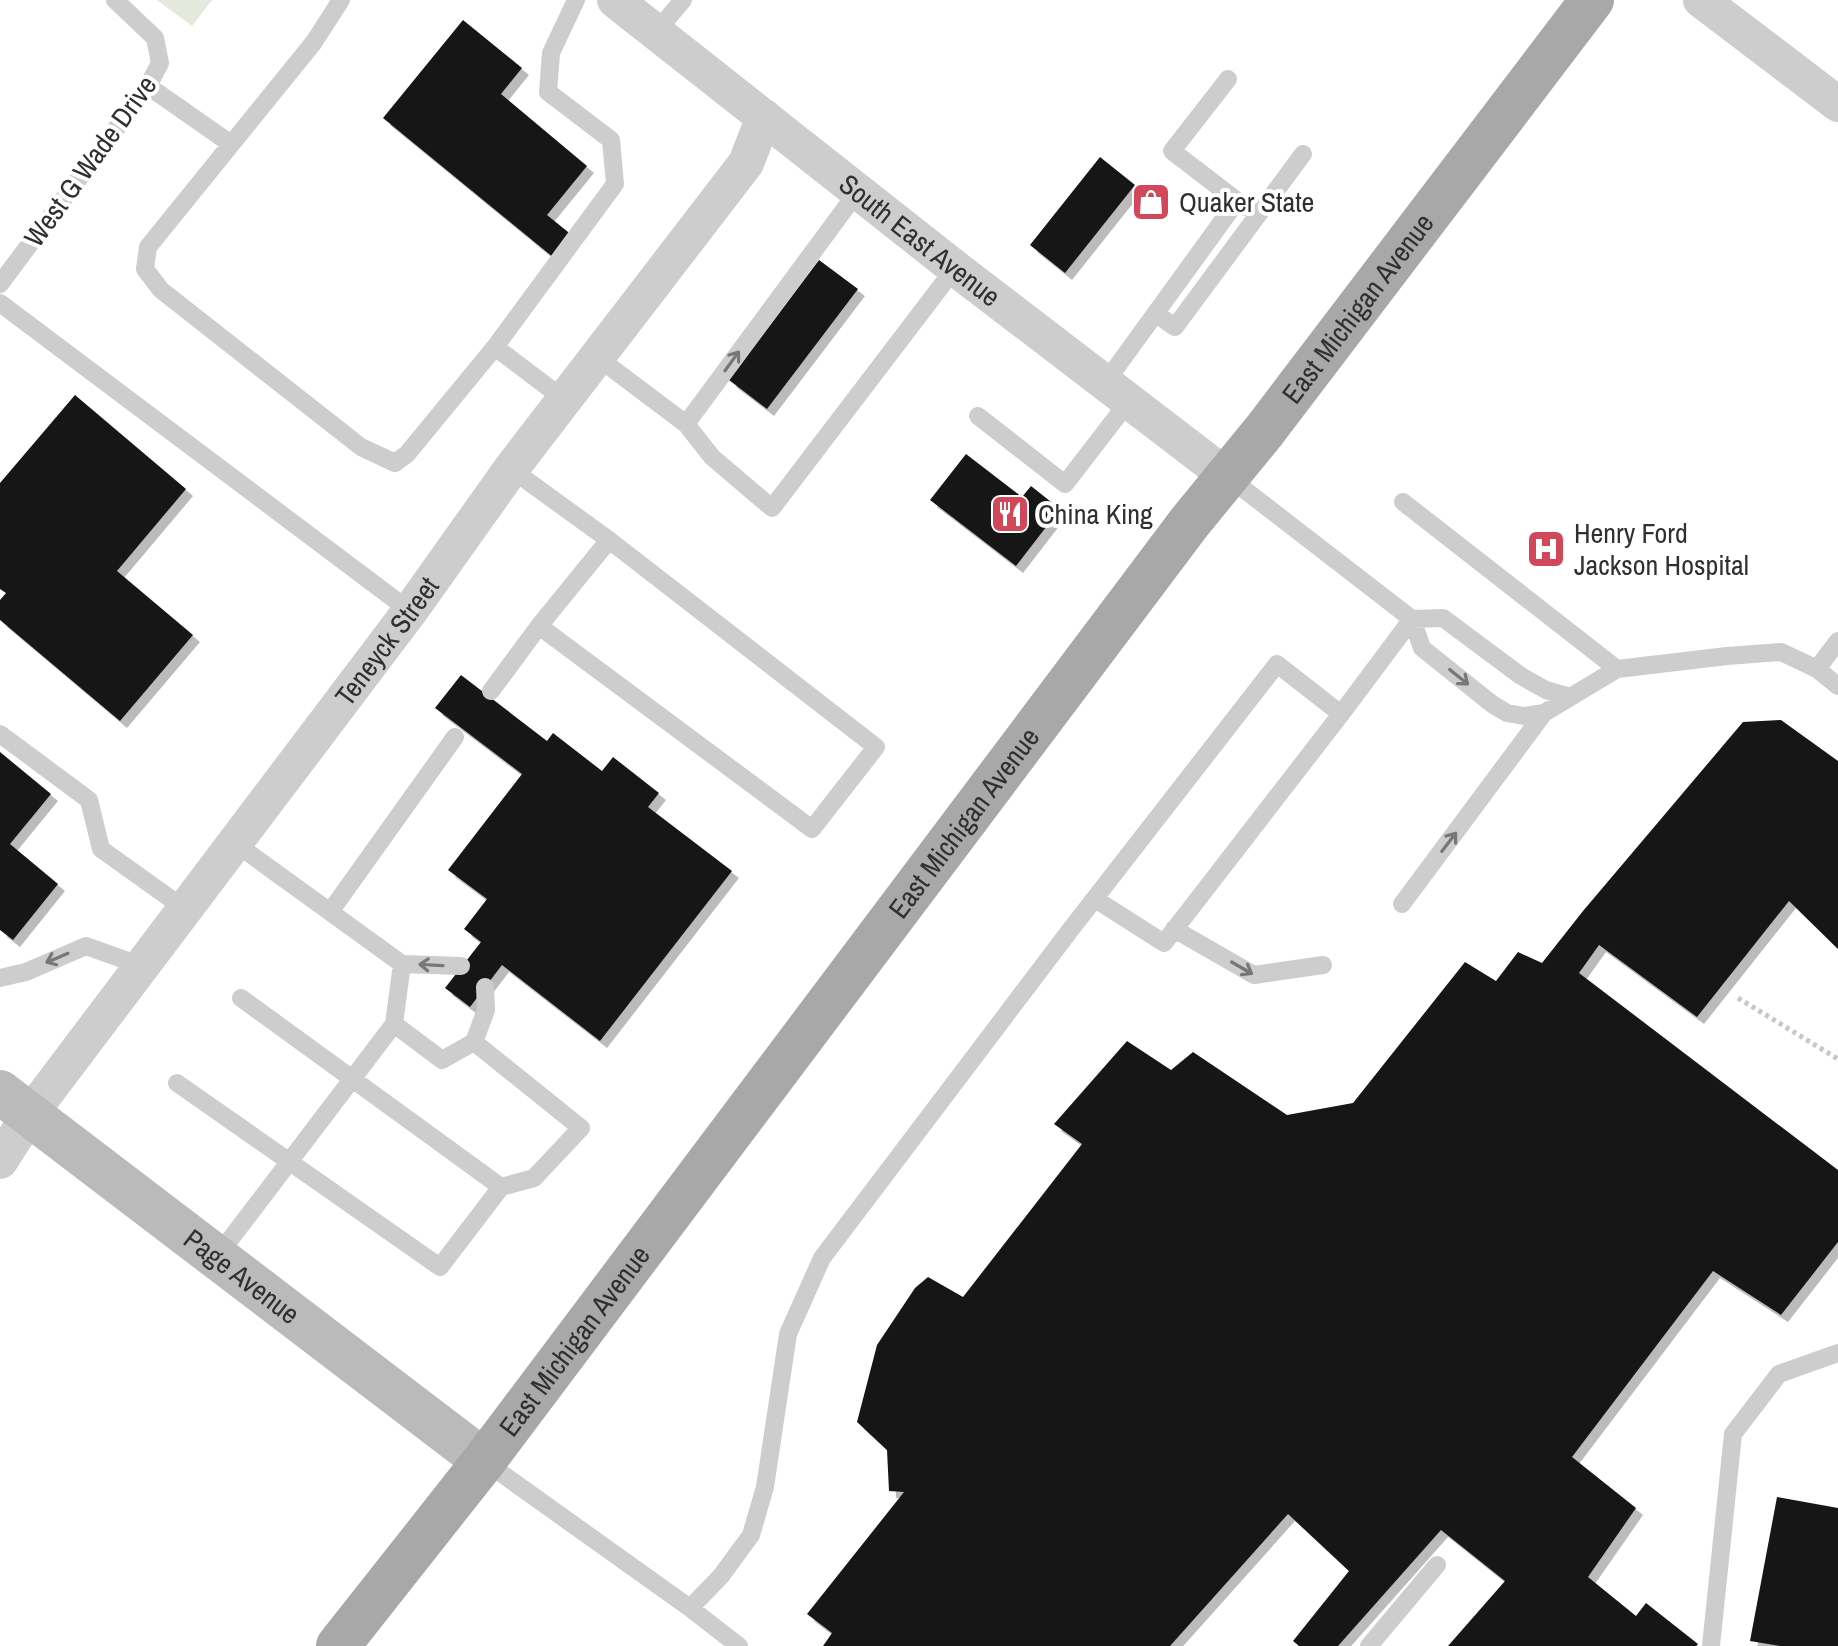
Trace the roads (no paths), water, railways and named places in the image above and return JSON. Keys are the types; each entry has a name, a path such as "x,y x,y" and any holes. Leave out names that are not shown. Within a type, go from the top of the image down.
{"main road":[{"name":"East Michigan Avenue","path":"338,1646 484,1461 1180,536 1592,0"}],"street":[{"name":"South East Avenue","path":"615,0 955,268 1228,477"},
{"path":"1701,0 1838,104"},
{"name":"Teneyck Street","path":"0,1161 15,1103 142,966 410,611 511,469 746,163 764,117"},
{"name":"Page Avenue","path":"15,1103 484,1461"}],"lane":[{"name":"West G Wade Drive","path":"0,284 148,86 160,63 155,38 115,0"},
{"path":"341,0 314,42 148,247 145,269 161,290 361,447 395,463 407,454 495,347 615,184 611,140 548,92 551,53 576,0"},
{"path":"656,32 683,0"},
{"path":"1228,79 1172,151 1257,216"},
{"path":"148,86 231,144"},
{"path":"1156,314 1175,327 1303,154"},
{"path":"686,424 858,191"},
{"path":"978,416 1065,484 1117,392 1156,314 1237,201"},
{"path":"597,357 686,424 712,457 772,508 955,268"},
{"path":"0,303 410,611"},
{"path":"495,347 565,400"},
{"path":"511,469 609,540 876,747 812,829 539,626"},
{"path":"1228,477 1412,619 1422,648 1492,704 1507,713 1524,716 1544,713"},
{"path":"1403,502 1617,669"},
{"path":"491,691 609,540"},
{"path":"1412,619 1443,618 1521,676 1546,690 1570,697"},
{"path":"1095,899 1164,943 1412,619"},
{"path":"1817,669 1838,641"},
{"path":"1402,904 1544,713 1617,669 1781,652 1817,669 1838,686"},
{"path":"690,1608 721,1576 751,1535 765,1487 788,1334 822,1258 1277,664 1341,714"},
{"path":"0,734 89,800 101,849 185,909"},
{"path":"330,912 455,737"},
{"path":"235,843 402,964 461,966"},
{"path":"1174,929 1254,975 1323,965"},
{"path":"0,978 26,972 86,946 142,966"},
{"path":"216,1258 394,1024 402,964"},
{"path":"394,1024 442,1060 474,1042 486,1010 485,987"},
{"path":"241,998 501,1187"},
{"path":"177,1083 440,1267 501,1187 534,1178 581,1128 474,1042"},
{"path":"1711,1646 1733,1434 1779,1374 1838,1353"},
{"path":"484,1461 739,1646"},
{"path":"1369,1646 1437,1565"}],"place":[{"name":"Quaker State","path":"1151,202"},
{"name":"China King","path":"1010,514"},
{"name":"Henry Ford Jackson Hospital","path":"1546,549"}]}
